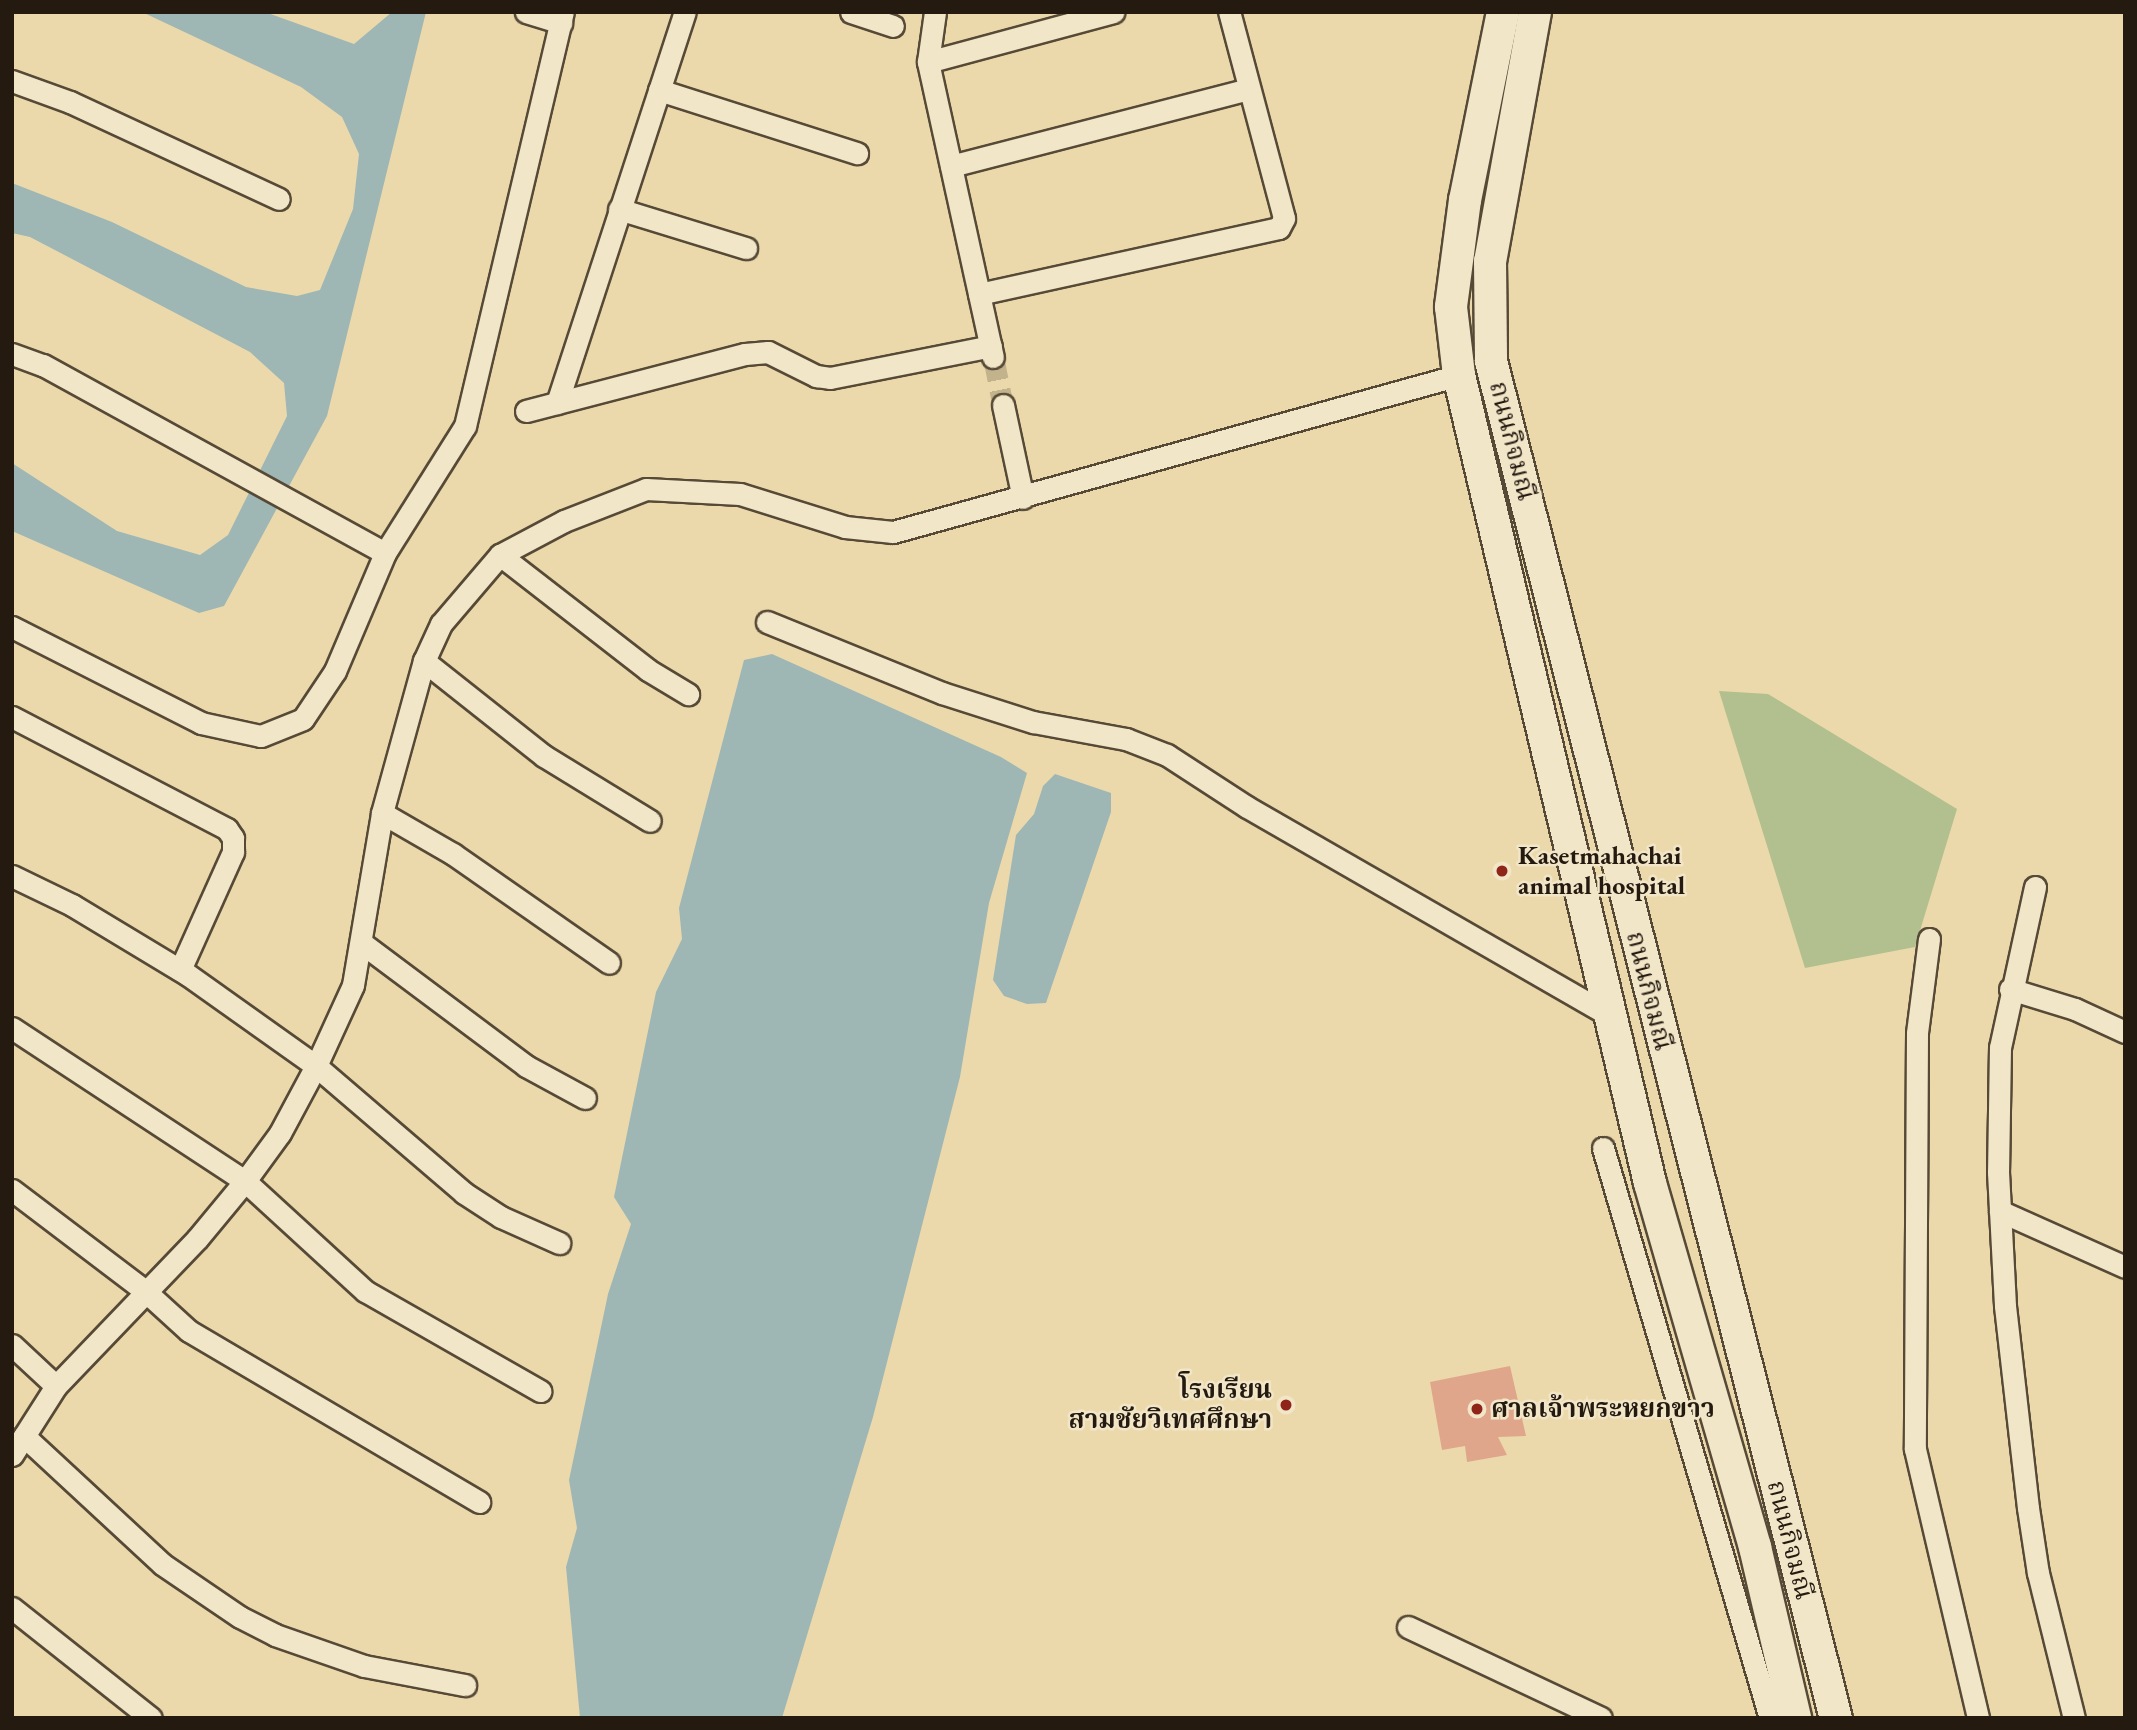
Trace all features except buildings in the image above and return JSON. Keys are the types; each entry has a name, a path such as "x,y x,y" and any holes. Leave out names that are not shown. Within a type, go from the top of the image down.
{"main road":[{"name":"ถนนกิจมณี","path":"1503,12 1465,200 1453,294 1459,374 1650,1183 1755,1547 1795,1718"},
{"name":"ถนนกิจมณี","path":"1535,12 1490,261 1491,361 1836,1718"},
{"path":"1686,1309 1728,1298"}],"street":[{"path":"12,627 201,723 261,736 303,719 321,698 385,553 465,426 562,17 526,12"},
{"path":"557,403 685,12"},
{"path":"852,12 893,26"},
{"path":"526,411 745,354 768,352 816,376 830,378 992,353 928,62 935,12"},
{"path":"928,62 1113,12"},
{"path":"979,295 1279,228 1284,218 1228,12"},
{"path":"12,81 70,102 279,199"},
{"path":"951,166 1249,89"},
{"path":"659,90 857,153"},
{"path":"619,209 746,248"},
{"path":"12,354 43,365 385,553"},
{"path":"12,1455 57,1386 197,1239 280,1133 316,1066 353,985 363,944 382,813 424,660 441,624 500,555 564,521 646,489 740,494 867,533 893,533 1459,374"},
{"path":"1003,405 1023,498"},
{"path":"500,555 648,670 688,694"},
{"path":"767,622 942,693 1033,722 1126,739 1167,755 1247,807 1611,1016"},
{"path":"424,660 544,756 650,821"},
{"path":"12,717 227,830 233,838 233,852 180,970"},
{"path":"382,813 453,854 609,963"},
{"path":"12,876 72,905 180,970 316,1066 464,1193 501,1217 559,1243"},
{"path":"2035,887 2010,989 1996,1105 2000,1211 2005,1306 2028,1508 2038,1573 2074,1718"},
{"path":"1929,939 1917,1033 1915,1449 1978,1718"},
{"path":"363,944 526,1066 585,1098"},
{"path":"2010,989 2075,1009 2125,1032"},
{"path":"12,1028 244,1181 365,1290 540,1391"},
{"path":"1603,1148 1770,1718"},
{"path":"12,1190 216,1349 479,1502"},
{"path":"2000,1211 2125,1268"},
{"path":"12,1345 57,1386"},
{"path":"24,1436 162,1564 240,1617 275,1635 364,1666 466,1685"},
{"path":"12,1608 151,1718"},
{"path":"1408,1628 1601,1718"}],"green space":[{"path":"1719,691 1768,694 1957,809 1915,947 1805,968"}],"water":[{"path":"142,12 265,12 354,44 392,12 426,12 327,416 224,606 199,613 12,531 12,463 117,531 200,555 228,535 287,416 284,383 250,352 30,237 12,233 12,183 112,222 246,287 297,296 320,290 353,209 359,154 342,117 301,87"},
{"path":"772,654 1001,757 1027,773 989,903 960,1077 873,1417 782,1718 580,1718 566,1567 577,1528 569,1480 608,1294 631,1224 614,1197 656,992 682,939 679,908 744,660"},
{"path":"1055,774 1111,793 1111,812 1046,1003 1027,1004 1004,996 993,980 1016,835 1034,814 1043,786"}],"tunnel":[{"path":"994,359 1003,405"}],"place":[{"name":"Kasetmahachai animal hospital","path":"1502,871"},
{"name":"โรงเรียน สามชัยวิเทศศึกษา","path":"1286,1405"},
{"name":"ศาลเจ้าพระหยกขาว","path":"1477,1409"}]}
